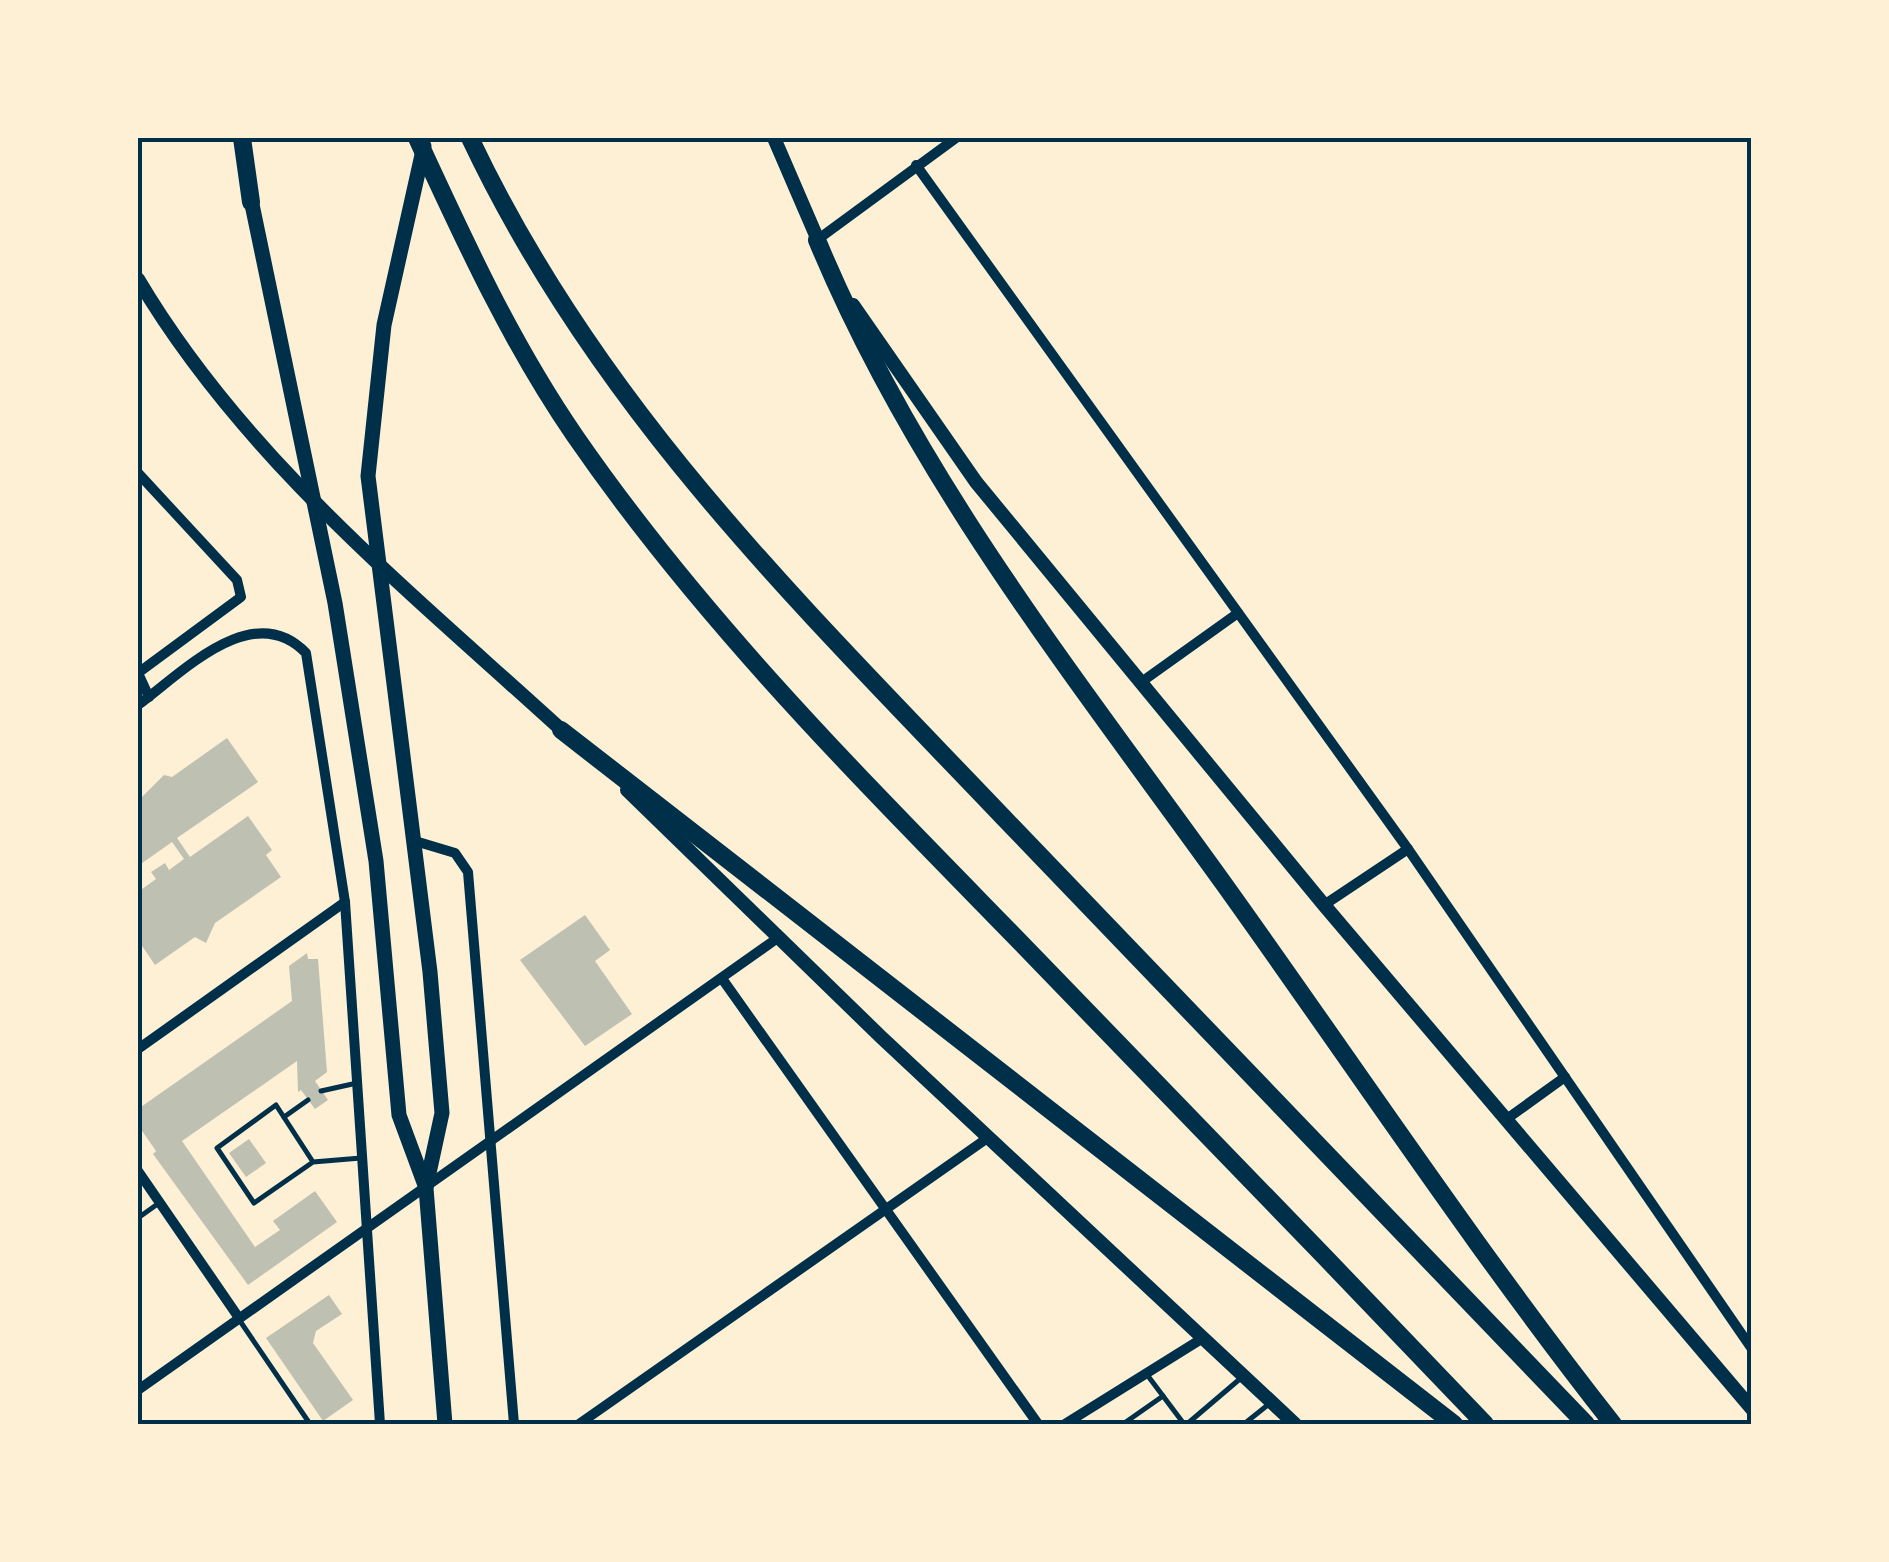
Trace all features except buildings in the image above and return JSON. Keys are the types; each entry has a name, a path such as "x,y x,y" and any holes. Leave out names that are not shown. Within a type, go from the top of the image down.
{"highway":[{"path":"240,138 251,202"},
{"path":"417,138 493,298 536,375 575,436 694,597 830,746 1485,1424"},
{"path":"470,138 552,285 614,384 748,552 1586,1424"},
{"path":"817,240 881,380 946,491 1384,1110 1613,1424"},
{"path":"561,730 1454,1424"}],"main road":[{"path":"426,138 384,325 368,476 415,841 442,1113 426,1188"},
{"path":"774,138 817,240 853,306 976,482 1324,904 1752,1409"},
{"path":"251,202 344,658 376,861 399,1115 426,1188 445,1424"},
{"path":"138,279 221,402 278,465 1295,1424"}],"street":[{"path":"817,240 956,138"},
{"path":"916,165 1408,849 1752,1349"},
{"path":"138,473 237,580 241,597 138,673 148,697"},
{"path":"1140,683 1238,613"},
{"path":"138,705 232,638 257,632 293,639 306,653 345,902 380,1424"},
{"path":"415,841 455,853 468,872 514,1424"},
{"path":"1324,904 1408,849"},
{"path":"138,1050 345,902"},
{"path":"138,1390 779,937"},
{"path":"723,980 1038,1424"},
{"path":"1508,1118 1565,1077"},
{"path":"579,1424 990,1137"},
{"path":"138,1171 239,1318"},
{"path":"1065,1424 1203,1338"}],"lane":[{"path":"322,1091 357,1083"},
{"path":"284,1117 308,1100"},
{"path":"313,1162 276,1105 217,1148 254,1203 313,1162 360,1158"},
{"path":"138,1218 159,1202"},
{"path":"239,1318 310,1424"},
{"path":"1146,1373 1186,1424 1243,1376"},
{"path":"1123,1424 1163,1396"},
{"path":"1244,1424 1271,1402"}]}
